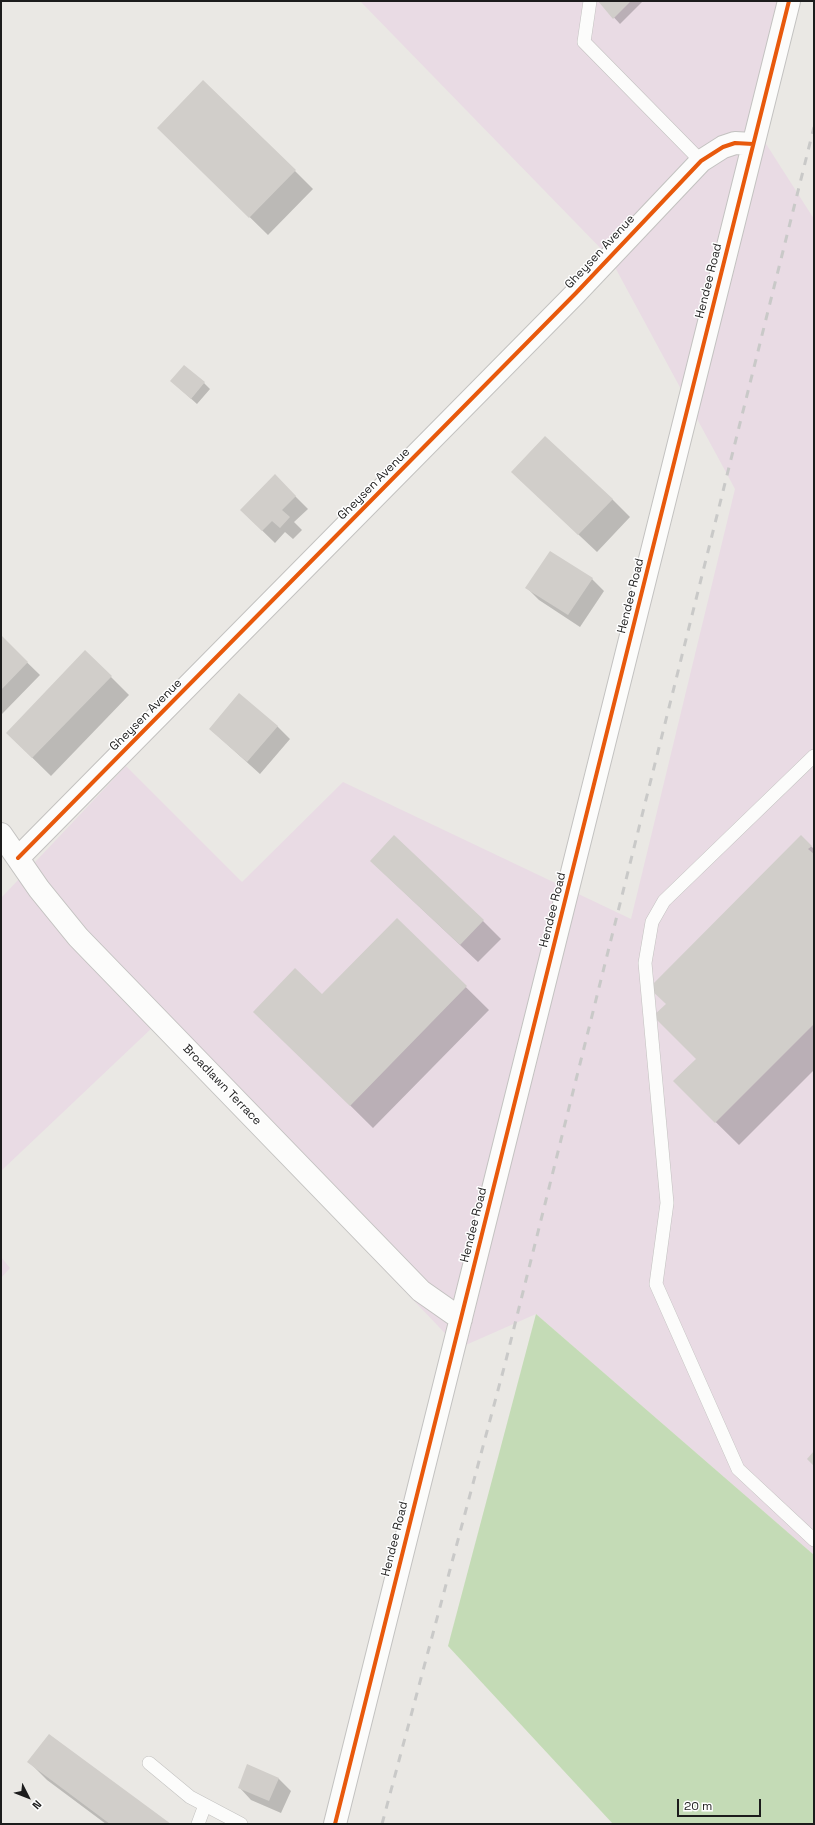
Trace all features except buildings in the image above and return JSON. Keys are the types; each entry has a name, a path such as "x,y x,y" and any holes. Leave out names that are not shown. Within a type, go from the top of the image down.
{"street":[{"name":"Hendee Road","path":"335,1824 789,1"},
{"name":"Gheysen Avenue","path":"18,858 576,293 701,161 723,147 735,144 753,144"},
{"name":"Broadlawn Terrace","path":"1,834 38,889 78,937 421,1291 461,1319"}],"lane":[{"path":"590,1 584,42 701,161"},
{"path":"814,756 664,900 652,922 645,963 668,1203 656,1284 738,1469 814,1540"},
{"path":"149,1763 190,1797 241,1824"},
{"path":"198,1824 205,1805"}],"shaded area":[{"path":"360,1 794,1 761,136 814,219 814,1555 536,1314 459,1348 153,1027 1,1171 1,898 126,766 242,882 343,782 631,919 735,489 610,258"},
{"path":"1,1257 10,1268 1,1278"}],"green space":[{"path":"536,1314 814,1555 814,1824 613,1824 448,1646"}],"railway":[{"path":"382,1824 505,1364 814,127"}],"cycle path":[{"path":"335,1824 789,1"},
{"path":"18,858 576,293 701,161 723,147 735,143 753,144"}]}
